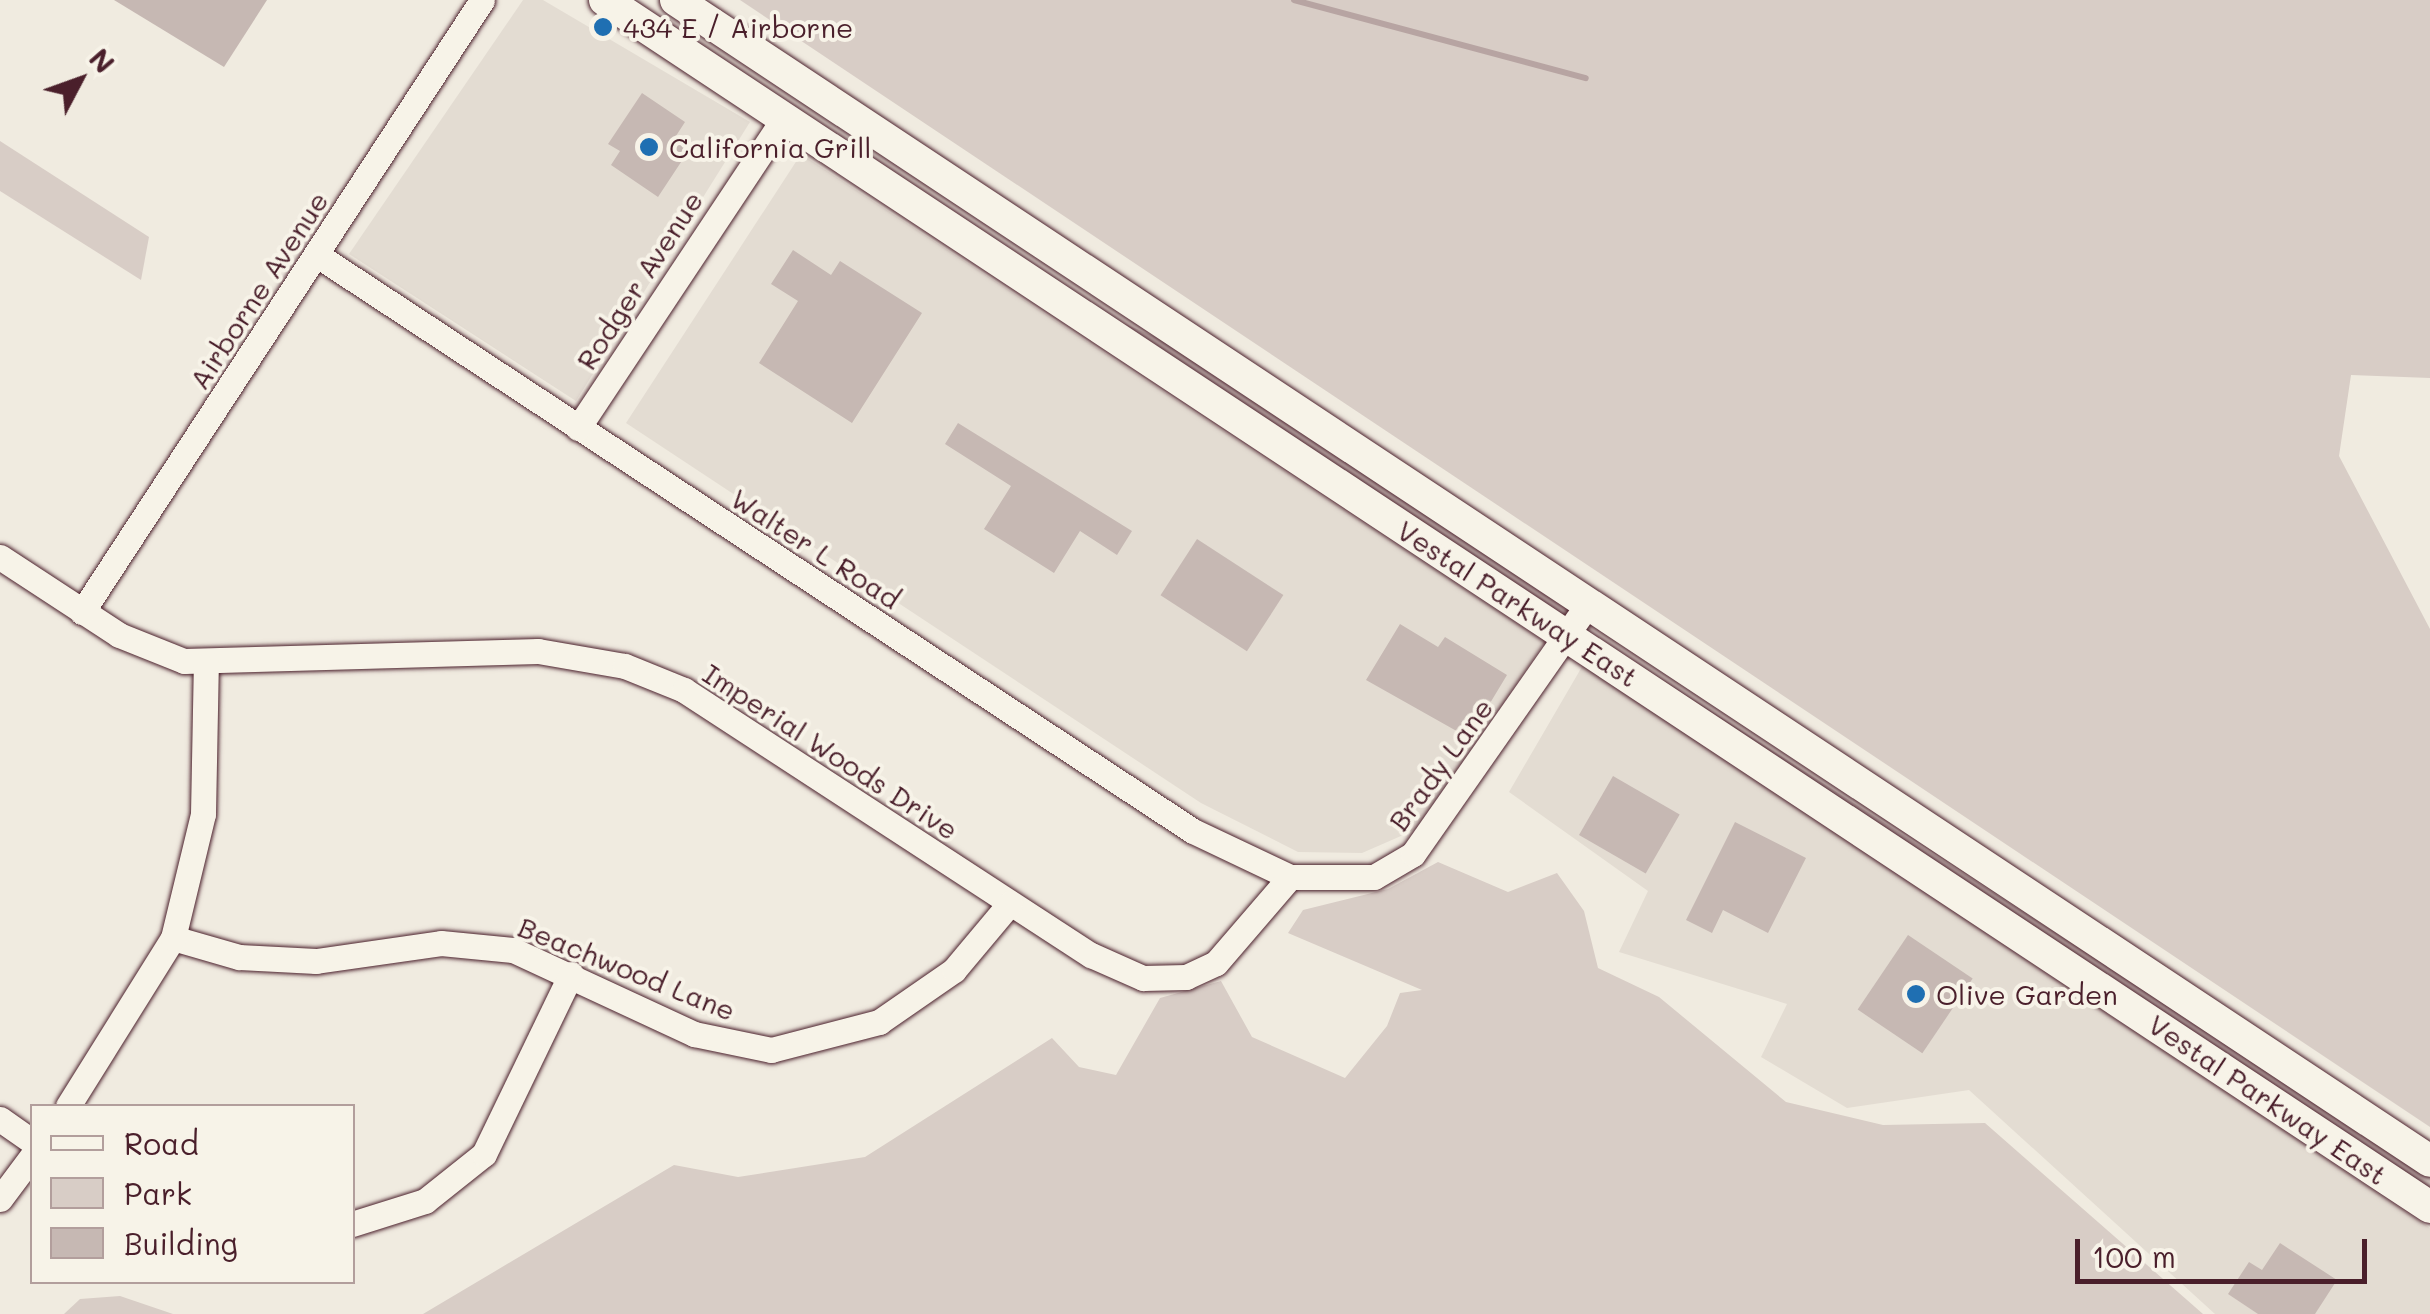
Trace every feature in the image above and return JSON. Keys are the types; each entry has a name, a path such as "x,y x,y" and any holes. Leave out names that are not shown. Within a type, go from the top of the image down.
{"main road":[{"name":"Vestal Parkway East","path":"605,0 2430,1207"},
{"name":"Vestal Parkway East","path":"676,0 2430,1161"}],"street":[{"name":"Airborne Avenue","path":"82,612 482,0"},
{"name":"Rodger Avenue","path":"578,428 786,117"},
{"name":"Walter L Road","path":"318,255 1193,831 1290,877"},
{"name":"Imperial Woods Drive","path":"0,557 82,612 152,651 206,663 538,650 624,666 684,690 1091,955 1164,979 1216,963 1290,877"},
{"name":"Brady Lane","path":"1290,877 1374,877 1412,854 1589,602"},
{"path":"69,1104 173,938 203,814 206,663"},
{"name":"Beachwood Lane","path":"173,938 239,956 316,961 488,945 571,974 694,1034 801,1048 879,1022 929,992 1010,903"},
{"path":"355,1223 425,1201 484,1154 571,974"},
{"path":"0,1118 30,1140"},
{"path":"0,1200 30,1159"}],"shaded area":[{"path":"523,0 543,0 750,122 576,401 349,254"},
{"path":"801,154 1545,642 1417,829 1362,853 1298,852 1201,803 626,423"},
{"path":"1583,665 2430,1228 2430,1314 2215,1314 1969,1090 1847,1108 1761,1057 1787,1004 1619,952 1648,891 1509,792"}],"green space":[{"path":"740,0 2430,0 2430,378 2351,375 2339,456 2430,629 2430,1127"},
{"path":"0,141 149,237 141,280 0,191"},
{"path":"1125,324 1191,352 1573,606 1567,618"},
{"path":"1607,644 2430,1174 2430,1191"},
{"path":"1438,862 1508,892 1557,873 1584,911 1598,968 1659,997 1786,1102 1883,1125 1985,1123 2203,1314 423,1314 674,1165 738,1177 865,1157 1052,1038 1079,1067 1116,1075 1160,998 1221,981 1252,1037 1345,1078 1387,1026 1400,993 1422,990 1288,933 1303,910 1388,889"},
{"path":"120,1296 173,1314 64,1314 80,1299"}],"building":[{"path":"114,0 267,0 224,67"},
{"name":"California Grill","path":"642,93 685,122 674,139 689,150 658,197 611,165 620,151 608,144"},
{"path":"793,250 831,275 840,261 922,313 852,423 759,363 798,301 771,284"},
{"path":"958,423 1132,531 1117,555 1080,531 1054,573 984,529 1011,486 945,444"},
{"path":"1197,539 1283,595 1247,651 1161,595"},
{"path":"1400,624 1438,647 1445,637 1507,675 1469,738 1366,680"},
{"path":"1613,776 1680,814 1646,873 1579,835"},
{"path":"1735,822 1806,858 1768,933 1723,910 1712,933 1686,920"},
{"name":"Olive Garden","path":"1908,935 1973,979 1922,1053 1858,1010"},
{"path":"2280,1243 2337,1280 2315,1314 2258,1314 2228,1294 2249,1262 2262,1270"}],"waterway":[{"path":"1294,0 1586,78"}],"place":[{"name":"434 E / Airborne","path":"603,27"},
{"name":"California Grill","path":"649,147"},
{"name":"Olive Garden","path":"1916,994"}]}
